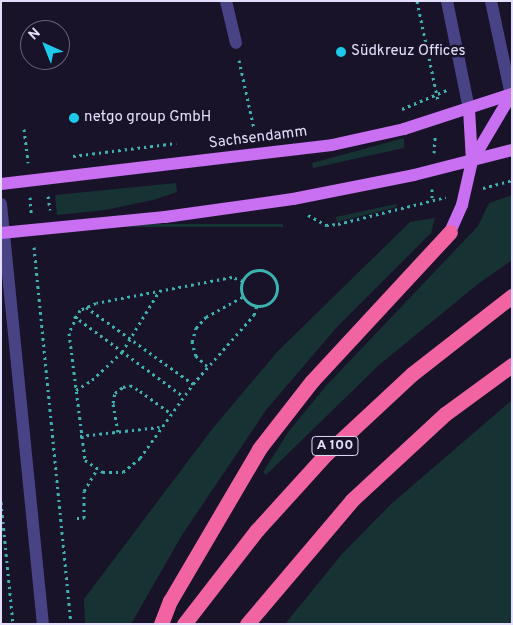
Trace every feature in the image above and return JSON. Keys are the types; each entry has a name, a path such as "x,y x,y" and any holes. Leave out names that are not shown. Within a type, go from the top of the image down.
{"highway":[{"path":"161,624 174,593 259,449 312,381 450,232"},
{"name":"A 100","path":"184,624 257,530 326,454 412,374 512,296"},
{"path":"247,624 352,500 445,414 512,364"}],"main road":[{"name":"Sachsendamm","path":"1,184 332,145 436,119 511,94"},
{"path":"472,161 511,94"},
{"path":"450,232 462,205 472,161 469,109"},
{"path":"4,233 166,217 293,199 433,170 512,150"}],"street":[{"path":"226,1 236,43"},
{"path":"447,1 469,109"},
{"path":"490,1 511,94"},
{"path":"1,204 43,624"}],"path":[{"path":"417,1 438,94 432,201"},
{"path":"236,43 254,128"},
{"path":"392,112 438,94"},
{"path":"68,158 85,152 179,143"},
{"path":"48,196 50,216"},
{"path":"326,225 407,208"},
{"path":"32,230 71,624"},
{"path":"261,270 275,280 275,296 266,304 257,305 244,296 243,281 250,273 261,270"},
{"path":"243,281 232,277 158,292 86,307 74,316 69,334 80,436 85,460 97,469 123,472 140,458 183,396 207,366 254,315 257,305"},
{"path":"76,390 122,352 131,340 158,292"},
{"path":"207,366 194,349 192,342 196,328 206,317 244,296"},
{"path":"86,307 193,384"},
{"path":"74,316 183,396"},
{"path":"118,432 113,403 116,394 123,386 130,385 170,413"},
{"path":"80,436 160,427"},
{"path":"77,518 84,518 84,491 97,469"},
{"path":"1,502 13,624"}],"green space":[{"path":"404,138 404,148 313,168 312,163"},
{"path":"176,183 177,192 153,200 105,210 57,215 55,195"},
{"path":"512,195 512,260 478,284 379,365 266,475 263,472 289,431 326,386 478,226 489,203"},
{"path":"396,204 397,207 337,222 336,217"},
{"path":"435,218 431,233 337,327 266,410 182,535 131,624 85,624 84,599 213,428 278,351 410,222"},
{"path":"72,224 283,224 283,227 72,227"},
{"path":"512,400 512,624 285,624 342,554 391,504"}],"place":[{"name":"Südkreuz Offices","path":"341,52"},
{"name":"netgo group GmbH","path":"74,118"}]}
